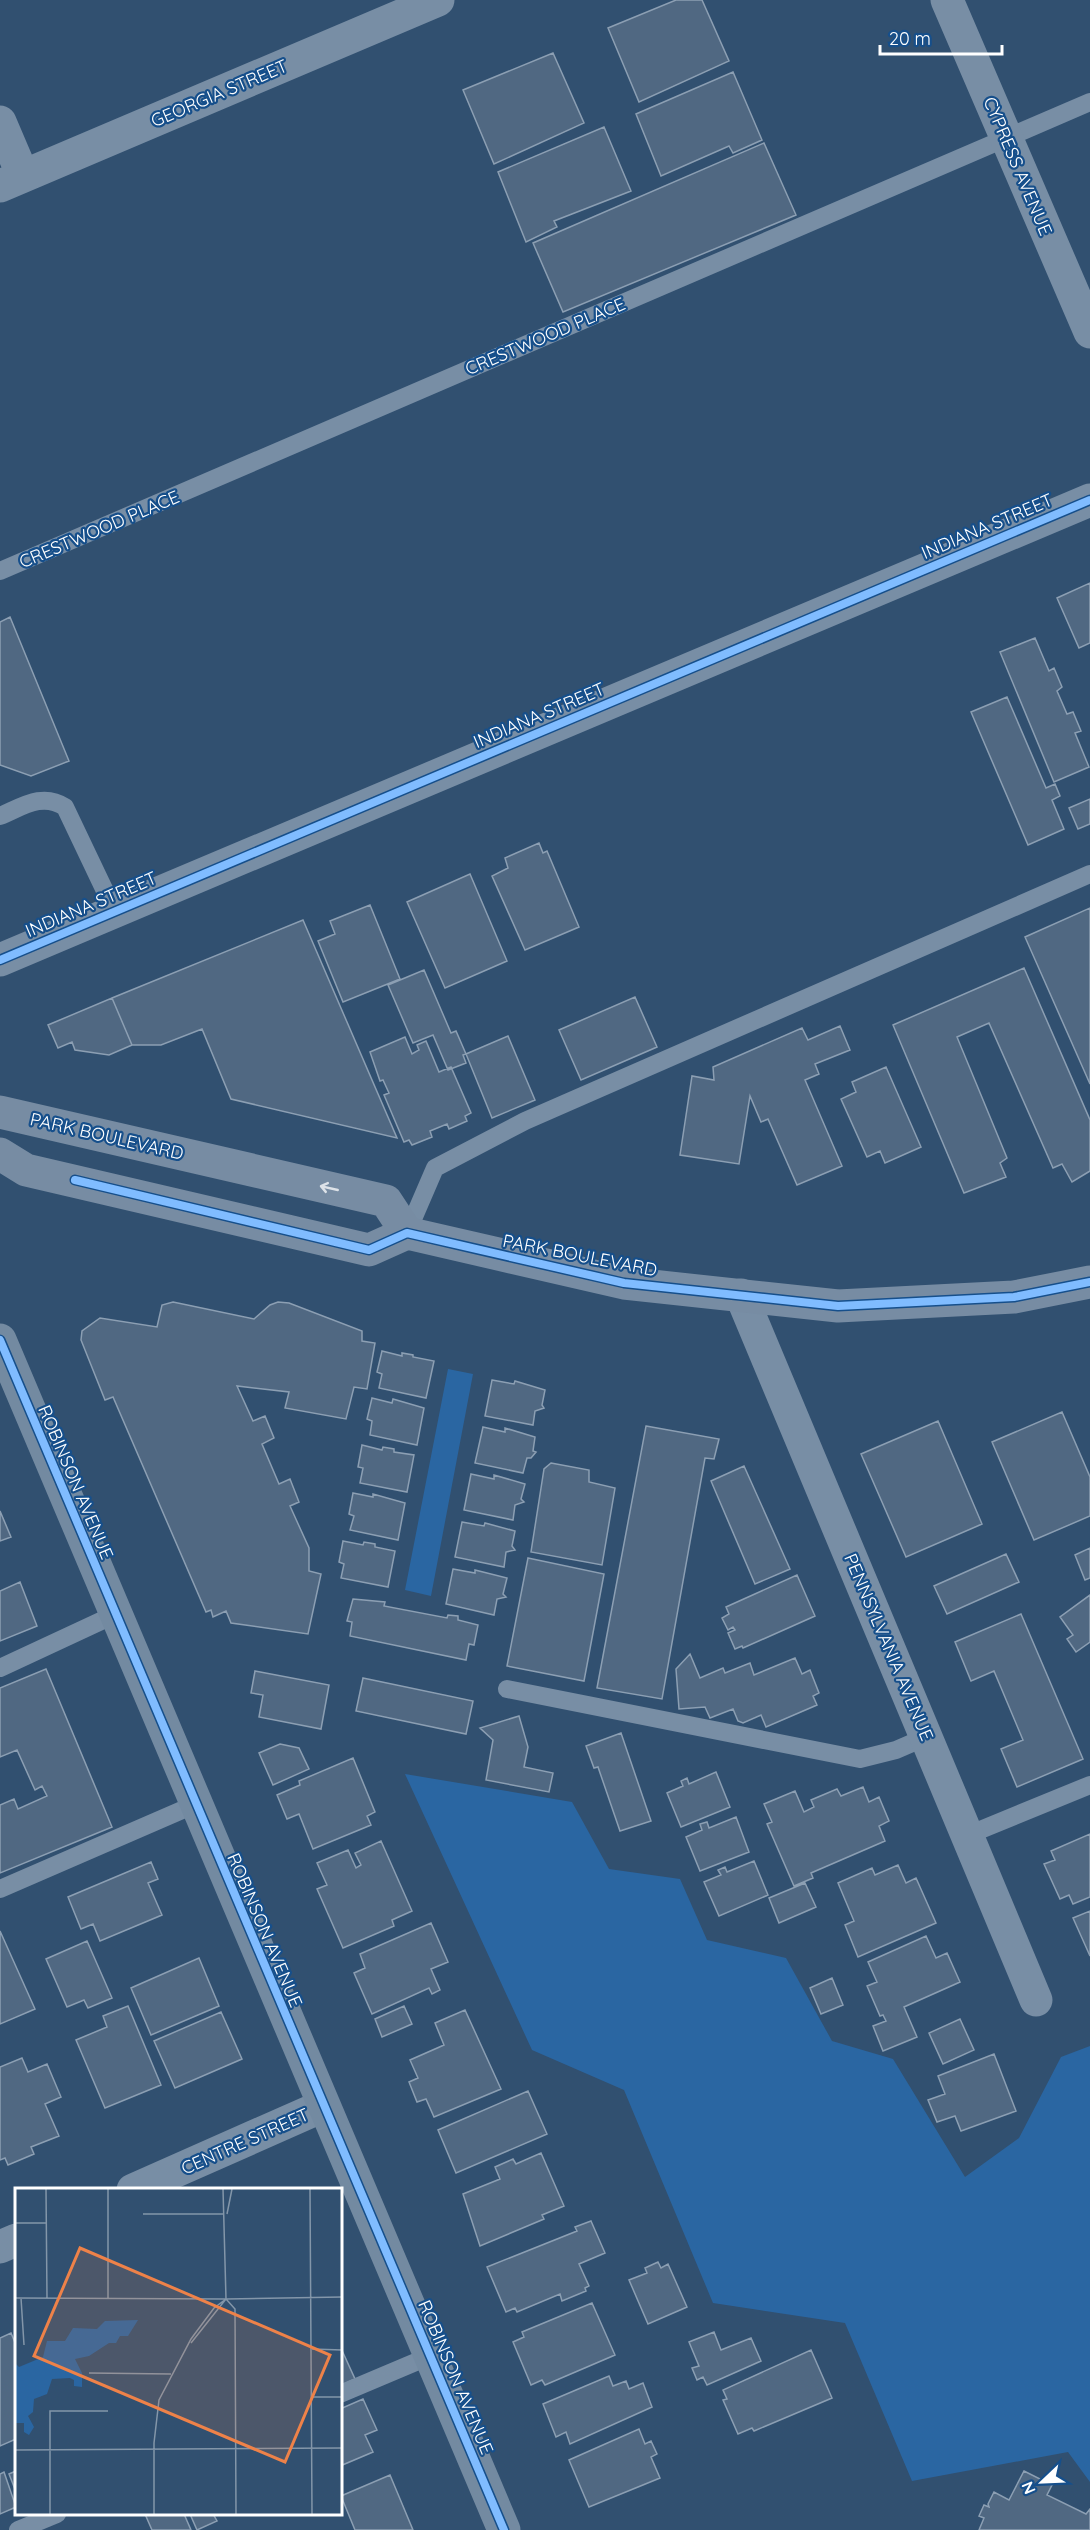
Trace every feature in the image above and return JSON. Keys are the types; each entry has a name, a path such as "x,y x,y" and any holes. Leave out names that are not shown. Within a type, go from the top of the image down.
{"main road":[{"name":"PARK BOULEVARD","path":"0,1112 386,1201 407,1233 624,1283 838,1306 1014,1298 1090,1282"},
{"path":"0,1154 26,1170 369,1250 407,1233"},
{"name":"ROBINSON AVENUE","path":"0,1340 504,2530"}],"street":[{"name":"CYPRESS AVENUE","path":"947,0 1090,332"},
{"name":"GEORGIA STREET","path":"12,181 433,1"},
{"path":"0,122 12,181"},
{"name":"INDIANA STREET","path":"0,960 1090,500"},
{"name":"PENNSYLVANIA AVENUE","path":"741,1295 1035,2000"},
{"name":"CENTRE STREET","path":"138,2188 323,2106"},
{"path":"0,2247 15,2240"}],"lane":[{"name":"CRESTWOOD PLACE","path":"0,571 1090,102"},
{"path":"0,816 42,799 55,800 65,807 114,910"},
{"path":"407,1233 435,1168 525,1121 974,918 1090,874"},
{"path":"0,1668 116,1614"},
{"path":"507,1689 860,1760 896,1750 926,1737"},
{"path":"968,1835 1090,1785"},
{"path":"0,1889 196,1804"},
{"path":"342,2393 430,2356"},
{"path":"18,2530 55,2515"}],"shaded area":[{"path":"448,1369 473,1374 431,1596 405,1590"},
{"path":"405,1774 572,1802 609,1869 680,1879 707,1940 786,1958 832,2041 893,2059 965,2177 1019,2138 1061,2057 1090,2046 1090,2482 1068,2452 912,2481 845,2323 713,2303 624,2090 532,2050"}],"building":[{"path":"676,0 702,0 729,61 639,102 608,28"},
{"path":"553,53 584,123 494,164 463,90"},
{"path":"733,72 762,140 733,153 729,146 661,176 636,114"},
{"path":"604,127 631,191 554,221 557,227 526,242 498,172"},
{"path":"764,143 796,215 563,312 533,243"},
{"path":"1090,583 1090,643 1079,648 1057,598"},
{"path":"10,617 69,761 31,776 0,765 0,622"},
{"path":"1035,638 1049,671 1054,668 1062,687 1057,691 1067,714 1073,712 1081,731 1075,733 1089,767 1054,782 1000,652"},
{"path":"1007,697 1046,788 1055,784 1060,796 1052,800 1064,829 1028,845 971,712"},
{"path":"1090,799 1090,824 1078,829 1069,808"},
{"path":"539,843 543,853 547,851 579,927 525,950 492,876 508,868 505,858"},
{"path":"470,874 507,961 445,988 407,902"},
{"path":"370,905 400,979 343,1002 318,941 335,934 330,921"},
{"path":"1090,908 1090,1084 1025,937"},
{"path":"303,920 397,1138 231,1099 202,1029 161,1045 132,1045 112,998"},
{"path":"1024,968 1090,1120 1090,1171 1072,1182 1062,1164 1053,1168 989,1023 957,1037 1007,1158 1000,1163 1006,1177 964,1193 893,1025"},
{"path":"424,970 451,1033 456,1031 466,1054 463,1055 466,1063 448,1070 433,1035 413,1043 388,985"},
{"path":"635,997 657,1047 581,1080 559,1030"},
{"path":"112,998 132,1045 109,1055 75,1050 72,1042 58,1048 48,1025"},
{"path":"840,1026 850,1050 815,1064 819,1074 805,1080 842,1166 797,1185 768,1119 761,1122 750,1096 739,1164 680,1155 692,1076 714,1080 713,1067 802,1028 808,1040"},
{"path":"508,1036 535,1100 492,1118 466,1054"},
{"path":"405,1037 412,1054 419,1050 417,1045 426,1041 439,1072 451,1067 471,1113 465,1116 467,1121 449,1129 447,1124 430,1131 432,1137 412,1145 409,1140 404,1142 384,1095 389,1093 383,1080 380,1081 370,1052"},
{"path":"886,1067 921,1147 885,1163 880,1151 867,1157 841,1099 856,1092 852,1082"},
{"path":"173,1302 254,1319 270,1305 278,1302 289,1303 362,1331 362,1341 375,1343 367,1389 354,1387 346,1419 285,1408 289,1392 237,1386 253,1421 265,1416 274,1438 262,1444 279,1484 290,1479 299,1502 290,1506 309,1548 309,1571 321,1574 308,1634 231,1623 226,1611 213,1617 211,1610 206,1612 113,1397 105,1400 81,1340 82,1331 100,1318 157,1327 162,1305"},
{"path":"382,1351 402,1356 402,1353 413,1355 413,1357 434,1361 426,1398 379,1388 382,1374 377,1372"},
{"path":"492,1380 514,1384 515,1381 545,1390 542,1405 544,1408 535,1411 533,1425 485,1416"},
{"path":"372,1398 392,1403 393,1399 424,1408 417,1445 370,1435 372,1421 367,1419"},
{"path":"1062,1412 1090,1477 1090,1516 1034,1540 992,1442"},
{"path":"938,1421 982,1524 906,1557 861,1454"},
{"path":"646,1426 719,1439 714,1459 705,1458 662,1699 597,1688"},
{"path":"483,1427 505,1432 505,1428 535,1437 533,1451 536,1452 531,1458 527,1458 523,1473 475,1463"},
{"path":"362,1445 382,1450 383,1447 394,1449 394,1452 414,1455 407,1492 360,1483 363,1468 358,1467"},
{"path":"551,1463 589,1470 589,1482 615,1488 602,1565 531,1552 544,1469"},
{"path":"744,1466 790,1569 755,1584 711,1481"},
{"path":"471,1474 494,1479 494,1475 525,1484 521,1499 524,1502 515,1505 513,1520 464,1510"},
{"path":"353,1493 373,1497 373,1494 405,1503 398,1540 350,1530 354,1516 349,1514"},
{"path":"0,1511 11,1537 0,1541"},
{"path":"462,1522 484,1526 485,1523 515,1531 512,1546 515,1550 506,1552 504,1567 455,1557"},
{"path":"343,1541 363,1545 364,1542 375,1544 375,1547 395,1551 388,1587 341,1578 344,1564 339,1562"},
{"path":"1090,1548 1090,1578 1085,1580 1075,1555"},
{"path":"1006,1554 1019,1582 947,1614 934,1586"},
{"path":"528,1558 604,1574 584,1681 507,1666"},
{"path":"453,1569 475,1573 475,1570 507,1578 503,1594 506,1597 497,1599 494,1615 446,1604"},
{"path":"797,1575 815,1616 743,1648 742,1646 735,1649 728,1633 735,1630 733,1627 728,1630 722,1618 729,1614 726,1607"},
{"path":"20,1582 37,1626 0,1641 0,1591"},
{"path":"1090,1595 1090,1642 1076,1652 1067,1639 1073,1635 1060,1617"},
{"path":"353,1599 385,1602 384,1606 447,1618 448,1615 458,1616 458,1620 478,1625 474,1645 469,1644 466,1660 350,1636 352,1622 347,1621"},
{"path":"1021,1614 1083,1759 1017,1787 1001,1749 1023,1740 994,1671 971,1681 955,1642"},
{"path":"690,1654 700,1678 723,1668 725,1673 750,1663 754,1675 795,1658 802,1674 810,1670 819,1693 813,1696 817,1705 766,1727 761,1715 743,1723 738,1721 733,1709 710,1718 705,1707 679,1709 676,1669"},
{"path":"46,1669 112,1827 0,1873 0,1805 14,1799 18,1809 47,1796 42,1786 35,1790 17,1750 0,1757 0,1688"},
{"path":"255,1671 329,1685 321,1729 259,1717 263,1695 251,1693"},
{"path":"363,1678 473,1701 466,1734 356,1711"},
{"path":"519,1716 528,1747 524,1767 553,1773 549,1792 486,1780 493,1740 480,1728"},
{"path":"621,1733 651,1821 620,1831 598,1767 594,1768 586,1746"},
{"path":"280,1744 299,1748 309,1769 273,1785 259,1753"},
{"path":"353,1758 375,1812 367,1816 371,1825 313,1849 299,1814 287,1819 277,1795 300,1785 299,1781"},
{"path":"716,1772 730,1807 681,1827 667,1793 683,1786 681,1781 687,1778 689,1784"},
{"path":"863,1787 869,1802 879,1797 889,1821 879,1826 885,1841 811,1873 813,1878 794,1886 767,1824 772,1822 764,1804 795,1791 804,1812 814,1807 811,1800 837,1789 841,1796"},
{"path":"736,1817 749,1852 700,1871 686,1837 702,1830 700,1824 707,1822 709,1828"},
{"path":"1090,1834 1090,1897 1073,1904 1069,1895 1060,1899 1044,1864 1055,1860 1051,1851"},
{"path":"381,1841 412,1911 392,1920 394,1926 343,1948 317,1889 327,1885 317,1863 348,1850 356,1868 361,1865 355,1853"},
{"path":"754,1861 768,1895 719,1916 704,1882 721,1875 718,1870 725,1867 727,1872"},
{"path":"151,1862 158,1879 148,1883 162,1915 100,1941 93,1924 81,1929 68,1897"},
{"path":"898,1865 906,1883 916,1878 936,1923 858,1957 845,1925 854,1921 838,1883 872,1868 875,1875"},
{"path":"805,1883 816,1907 779,1923 769,1898"},
{"path":"1090,1911 1090,1956 1073,1918"},
{"path":"431,1923 448,1962 431,1969 440,1990 432,1994 429,1988 372,2014 354,1973 365,1968 360,1954"},
{"path":"0,1931 35,2009 0,2024"},
{"path":"926,1936 936,1958 947,1953 960,1982 904,2007 917,2037 883,2051 873,2026 886,2021 883,2015 880,2016 867,1986 877,1982 868,1962"},
{"path":"87,1941 112,1998 88,2008 84,2000 67,2007 46,1959"},
{"path":"199,1958 219,2006 151,2035 131,1988"},
{"path":"832,1978 843,2005 821,2014 810,1988"},
{"path":"128,2006 161,2085 105,2108 76,2040 107,2027 103,2016"},
{"path":"404,2006 412,2024 382,2037 375,2019"},
{"path":"465,2010 501,2089 434,2117 426,2099 417,2102 409,2082 418,2078 410,2060 444,2045 435,2023"},
{"path":"221,2012 242,2059 175,2088 154,2041"},
{"path":"960,2019 974,2050 943,2064 929,2033"},
{"path":"994,2054 1016,2111 961,2131 955,2116 937,2122 928,2100 945,2094 938,2076"},
{"path":"22,2058 28,2072 47,2064 61,2097 45,2104 59,2136 31,2147 34,2154 8,2165 5,2158 0,2160 0,2067"},
{"path":"528,2091 547,2134 456,2173 438,2130"},
{"path":"541,2153 564,2206 542,2215 544,2219 480,2246 463,2194 500,2179 495,2167 513,2159 516,2164"},
{"path":"591,2221 605,2253 579,2264 589,2286 585,2288 586,2291 562,2301 560,2294 517,2312 515,2308 506,2312 487,2267 577,2231 575,2227"},
{"path":"658,2262 661,2268 668,2264 687,2307 648,2324 629,2280 647,2273 645,2268"},
{"path":"592,2303 615,2355 545,2385 542,2380 531,2385 513,2342 524,2337 522,2332"},
{"path":"714,2332 721,2350 751,2338 761,2361 707,2385 703,2377 697,2380 692,2368 699,2366 689,2342"},
{"path":"11,2333 15,2343 15,2439 0,2446 0,2338"},
{"path":"342,2350 355,2379 342,2385"},
{"path":"811,2350 832,2398 754,2431 752,2428 738,2434 723,2400 727,2399 723,2390"},
{"path":"609,2376 613,2386 626,2381 629,2389 643,2383 652,2407 570,2444 566,2432 556,2437 543,2404"},
{"path":"363,2399 377,2430 365,2435 373,2452 342,2465 342,2408"},
{"path":"639,2429 645,2444 651,2441 657,2454 651,2457 660,2478 589,2507 569,2460"},
{"path":"15,2471 15,2489 9,2474"},
{"path":"1024,2471 1052,2485 1047,2495 1086,2514 1090,2509 1090,2530 979,2530 984,2518 979,2516 984,2505 989,2507 988,2504 994,2492 1009,2500"},
{"path":"4,2472 15,2507 0,2514 0,2474"},
{"path":"390,2475 413,2530 355,2530 342,2496"},
{"path":"145,2515 184,2515 191,2530 152,2530"},
{"path":"190,2515 214,2515 217,2521 197,2530"}],"cycle path":[{"path":"0,960 1090,500"},
{"path":"75,1180 369,1250 407,1233 624,1283 838,1306 1014,1297 1090,1282"},
{"path":"0,1340 504,2530"}]}
